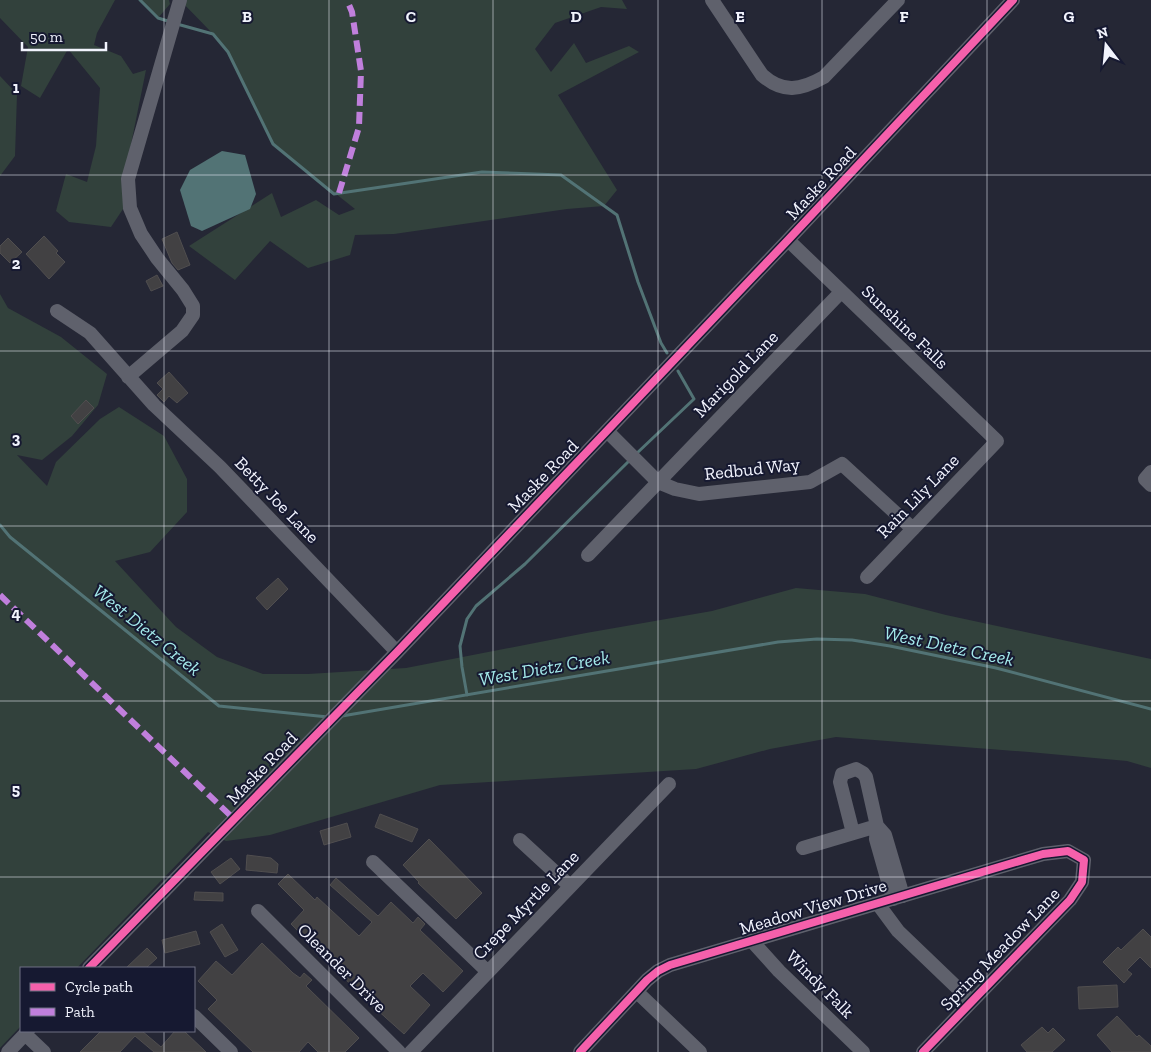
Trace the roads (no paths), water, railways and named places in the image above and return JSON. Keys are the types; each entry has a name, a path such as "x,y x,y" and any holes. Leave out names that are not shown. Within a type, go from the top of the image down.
{"street":[{"path":"128,377 182,331 193,315 193,306 183,290 157,258 141,234 130,208 128,179 180,0"},
{"path":"712,0 762,76 770,83 789,89 801,88 824,77 898,0"},
{"name":"Maske Road","path":"90,967 397,652 1013,0"},
{"name":"Sunshine Falls","path":"788,240 997,441"},
{"name":"Marigold Lane","path":"588,554 841,292"},
{"name":"Betty Joe Lane","path":"57,311 90,333 154,405 253,502 397,652"},
{"path":"607,431 658,482"},
{"name":"Rain Lily Lane","path":"867,577 997,441"},
{"name":"Redbud Way","path":"658,482 675,489 700,494 810,482 842,464 913,529"},
{"path":"853,833 840,782 842,774 856,769 866,777 877,826 876,839 898,898"},
{"name":"Crepe Myrtle Lane","path":"411,1052 669,784"},
{"path":"803,848 877,826"},
{"path":"520,840 570,886"},
{"name":"Meadow View Drive","path":"580,1052 658,971 670,966 1042,854 1068,851 1084,860"},
{"name":"Spring Meadow Lane","path":"923,1052 1070,900 1082,882 1084,860"},
{"path":"372,862 488,972"},
{"path":"878,904 898,931 971,1001"},
{"name":"Oleander Drive","path":"258,911 399,1052"},
{"name":"Windy Falk","path":"752,941 863,1052"},
{"path":"637,992 700,1052"},
{"path":"195,1017 231,1052"},
{"path":"8,1052 27,1032 44,1052"}],"waterway":[{"path":"140,0 158,18 171,22"},
{"path":"177,24 213,34 228,52 273,144 334,194 482,172 561,175 617,215 638,282 661,343 667,353"},
{"path":"636,454 694,399 678,371"},
{"path":"467,695 460,646 467,619 476,606 525,564 630,460"},
{"name":"West Dietz Creek","path":"0,525 10,537 219,706 328,717"},
{"name":"West Dietz Creek","path":"342,716 778,642 817,639 852,640 890,646 996,668 1151,709"}]}
